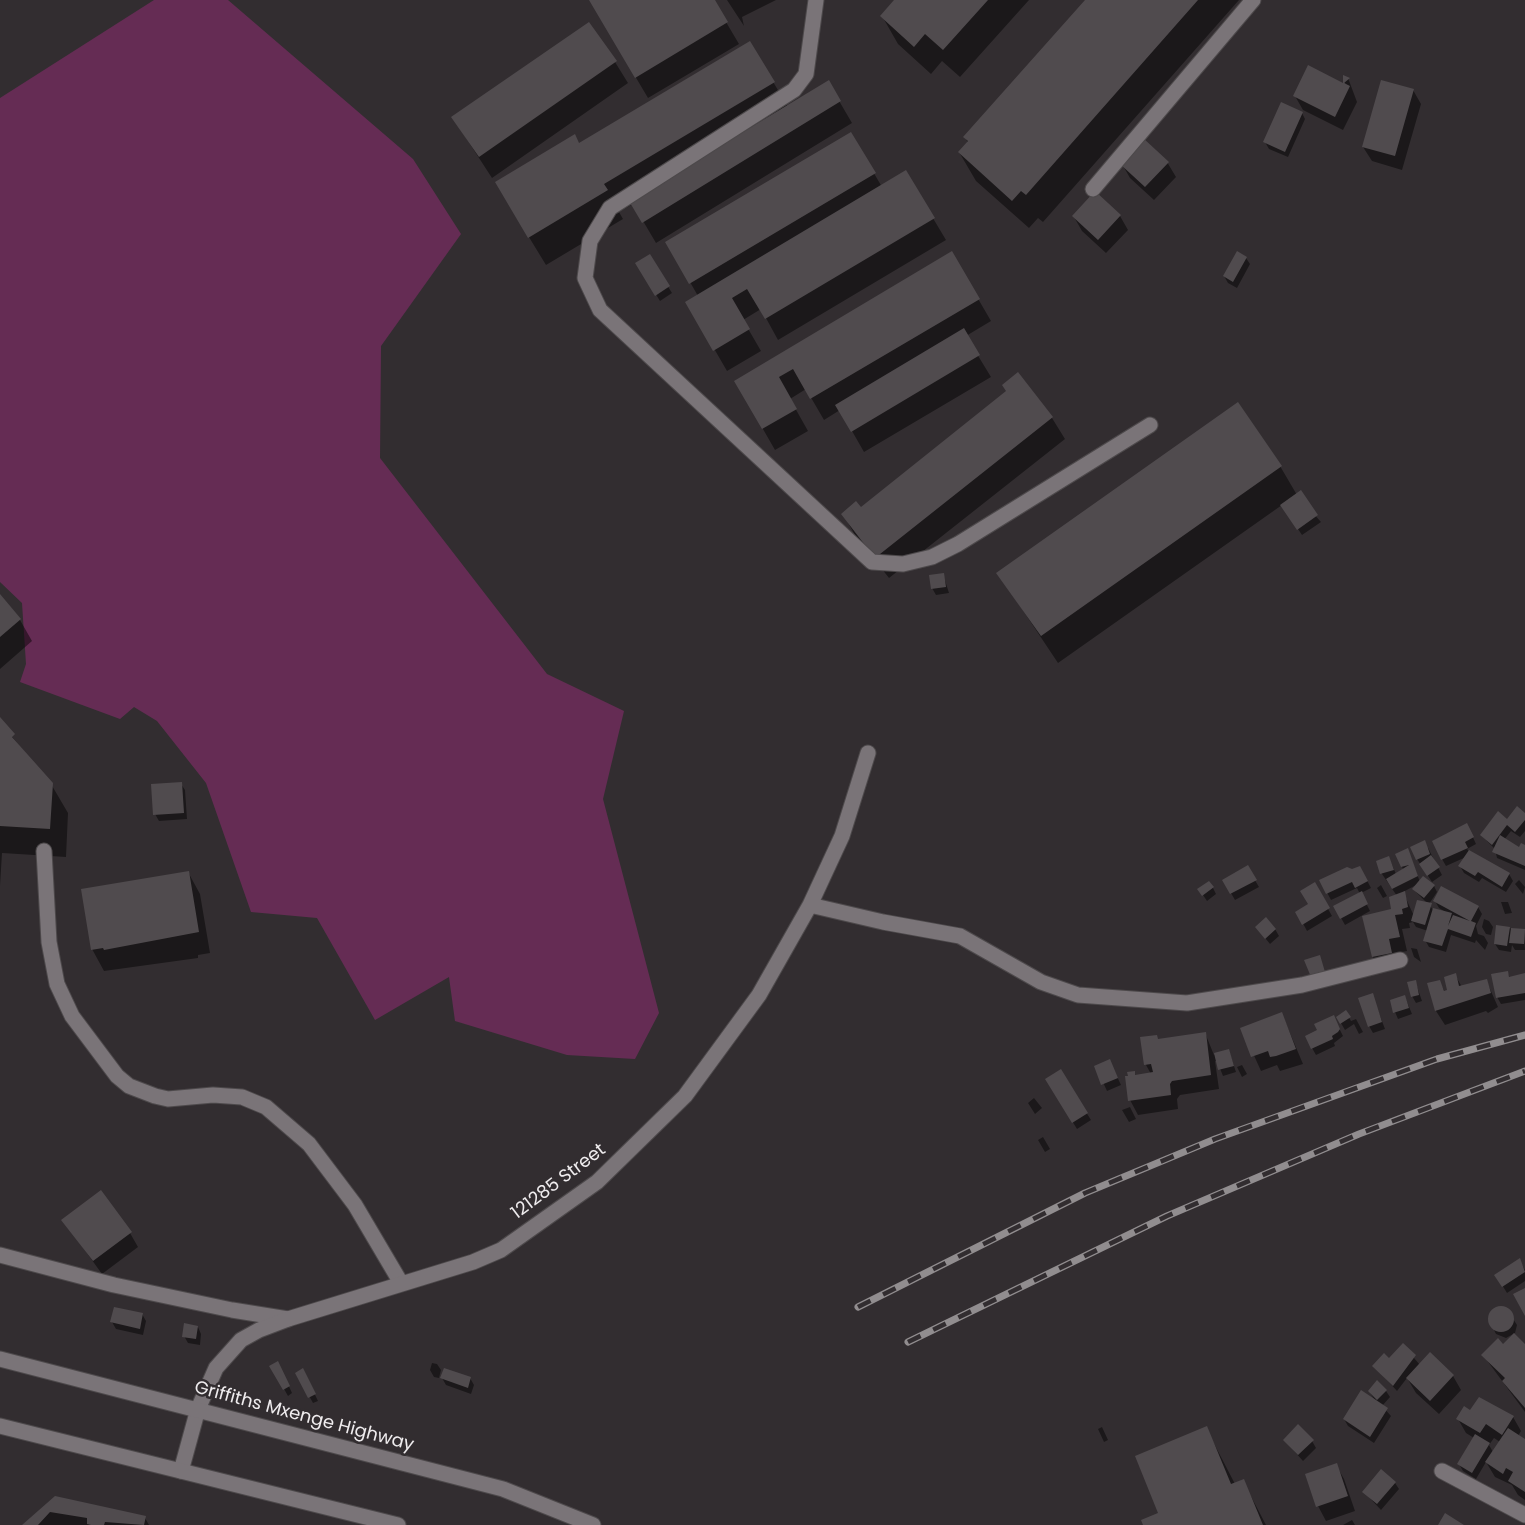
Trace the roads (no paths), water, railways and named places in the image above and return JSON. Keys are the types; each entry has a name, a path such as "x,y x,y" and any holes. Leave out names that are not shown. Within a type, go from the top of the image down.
{"street":[{"path":"816,0 806,74 794,90 610,208 590,241 585,279 600,310 872,562 903,564 932,557 950,549 1150,425"},
{"path":"1094,189 1253,0"},
{"name":"121285 Street","path":"181,1471 198,1409 216,1368 235,1346 259,1330 288,1319 501,1250 597,1182 685,1096 759,995 810,905 842,836 868,753"},
{"path":"44,851 49,942 57,984 72,1016 117,1076 129,1086 168,1099 213,1095 242,1097 266,1107 309,1144 355,1205 401,1283"},
{"path":"810,905 883,922 960,936 1041,982 1078,995 1186,1003 1302,985 1400,960"},
{"path":"0,1255 114,1285 231,1310 288,1319"},
{"name":"Griffiths Mxenge Highway","path":"2,1364 198,1409 502,1489 593,1525"},
{"path":"0,1426 398,1525"},
{"path":"1442,1471 1525,1515"}],"railway":[{"path":"858,1307 1085,1193 1215,1139 1437,1059 1525,1035"},
{"path":"908,1342 1167,1216 1359,1134 1525,1071"}]}
